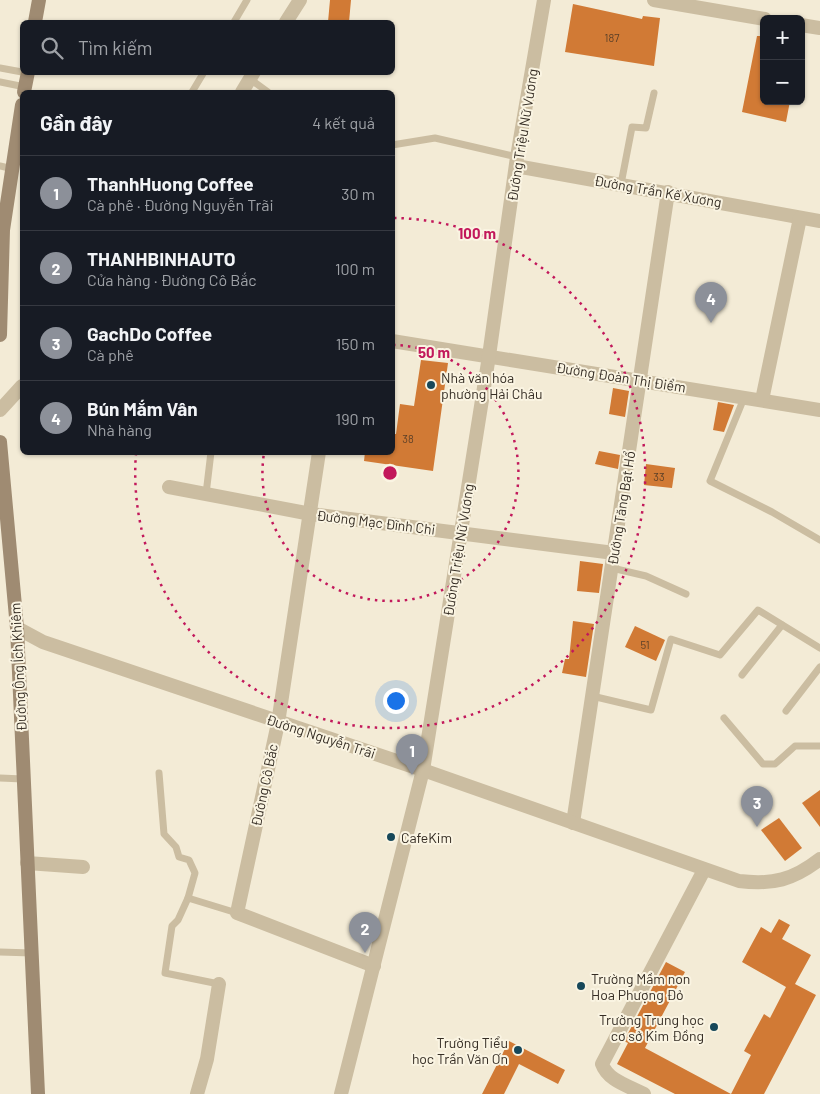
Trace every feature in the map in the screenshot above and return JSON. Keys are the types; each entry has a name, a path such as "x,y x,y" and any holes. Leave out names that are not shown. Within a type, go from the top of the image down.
{"main road":[{"path":"35,20 39,0"},
{"path":"25,90 28,75"},
{"path":"0,335 2,230 6,167 20,113"},
{"name":"Đường Ông Ích Khiêm","path":"0,442 16,628 38,1094"}],"street":[{"path":"287,20 300,0"},
{"name":"Đường Triệu Nữ Vương","path":"341,1094 423,770 489,356 516,161 544,0"},
{"path":"654,0 760,18"},
{"path":"805,26 820,28"},
{"path":"243,90 252,76"},
{"name":"Đường Trần Kế Xương","path":"516,161 621,184 820,221"},
{"name":"Đường Tăng Bạt Hổ","path":"573,823 668,192"},
{"path":"762,400 800,218"},
{"name":"Đường Đoàn Thị Điểm","path":"395,341 820,410"},
{"path":"0,410 20,388"},
{"name":"Đường Cô Bắc","path":"237,913 278,723 319,455"},
{"name":"Đường Mạc Đĩnh Chi","path":"169,487 311,514 614,553"},
{"name":"Đường Nguyễn Trãi","path":"16,628 43,642 278,723 423,770 739,881 762,884 784,880 807,869 820,859"},
{"path":"27,863 83,866"},
{"path":"644,1094 612,1077 605,1071 602,1064 704,870"},
{"path":"237,913 374,966"},
{"path":"197,1094 206,1059 219,984"}],"lane":[{"path":"235,20 247,0"},
{"path":"0,68 20,72"},
{"path":"193,90 202,75"},
{"path":"252,76 266,90"},
{"path":"0,82 25,90"},
{"path":"621,184 632,127 646,128 654,93"},
{"path":"395,145 435,138 516,161"},
{"path":"744,397 710,481 772,512 820,540"},
{"path":"206,494 211,455"},
{"path":"612,568 646,576 686,594"},
{"path":"592,696 651,710 671,639 720,656 758,610 820,648"},
{"path":"742,675 782,624"},
{"path":"786,711 820,667"},
{"path":"724,718 763,764 775,764 795,746 820,746"},
{"path":"159,773 164,834 176,847 179,857 189,860 195,873 188,898 178,920 172,926 164,973 219,984"},
{"path":"0,778 24,779"},
{"path":"188,898 237,913"},
{"path":"0,952 32,953"}],"building":[{"path":"330,0 351,0 349,20 328,20"},
{"path":"573,4 642,19 643,16 660,18 654,66 565,52"},
{"path":"757,36 760,36 760,105 789,105 786,122 742,112"},
{"path":"421,360 448,363 433,471 364,461 365,455 395,455 395,434 400,404 414,406"},
{"path":"613,388 629,391 625,417 609,414"},
{"path":"718,402 734,405 724,432 713,430"},
{"path":"599,451 620,455 618,469 595,464"},
{"path":"646,464 675,468 672,488 644,485"},
{"path":"580,561 603,564 599,593 577,591"},
{"path":"573,621 594,624 586,677 562,673 565,659 569,659"},
{"path":"635,626 665,640 656,661 625,647"},
{"path":"820,790 820,827 802,803"},
{"path":"779,818 802,848 785,861 761,830"},
{"path":"779,919 790,925 782,939 811,955 795,984 816,995 764,1094 731,1094 751,1055 744,1051 764,1014 770,1018 786,987 742,962 761,927 771,933"},
{"path":"666,962 685,972 645,1048 731,1094 675,1094 617,1064 628,1043 624,1041"},
{"path":"509,1041 565,1070 558,1084 519,1064 504,1094 482,1094"}],"place":[{"name":"Bún Mắm Vân","path":"711,323"},
{"name":"Nhà văn hóa phường Hải Châu","path":"431,385"},
{"name":"ThanhHuong Coffee","path":"412,775"},
{"name":"GachDo Coffee","path":"757,827"},
{"name":"CafeKim","path":"391,837"},
{"name":"THANHBINHAUTO","path":"365,953"},
{"name":"Trường Mầm non Hoa Phượng Đỏ","path":"581,986"},
{"name":"Trường Trung học cơ sở Kim Đồng","path":"714,1027"},
{"name":"Trường Tiểu học Trần Văn Ơn","path":"518,1050"}]}
